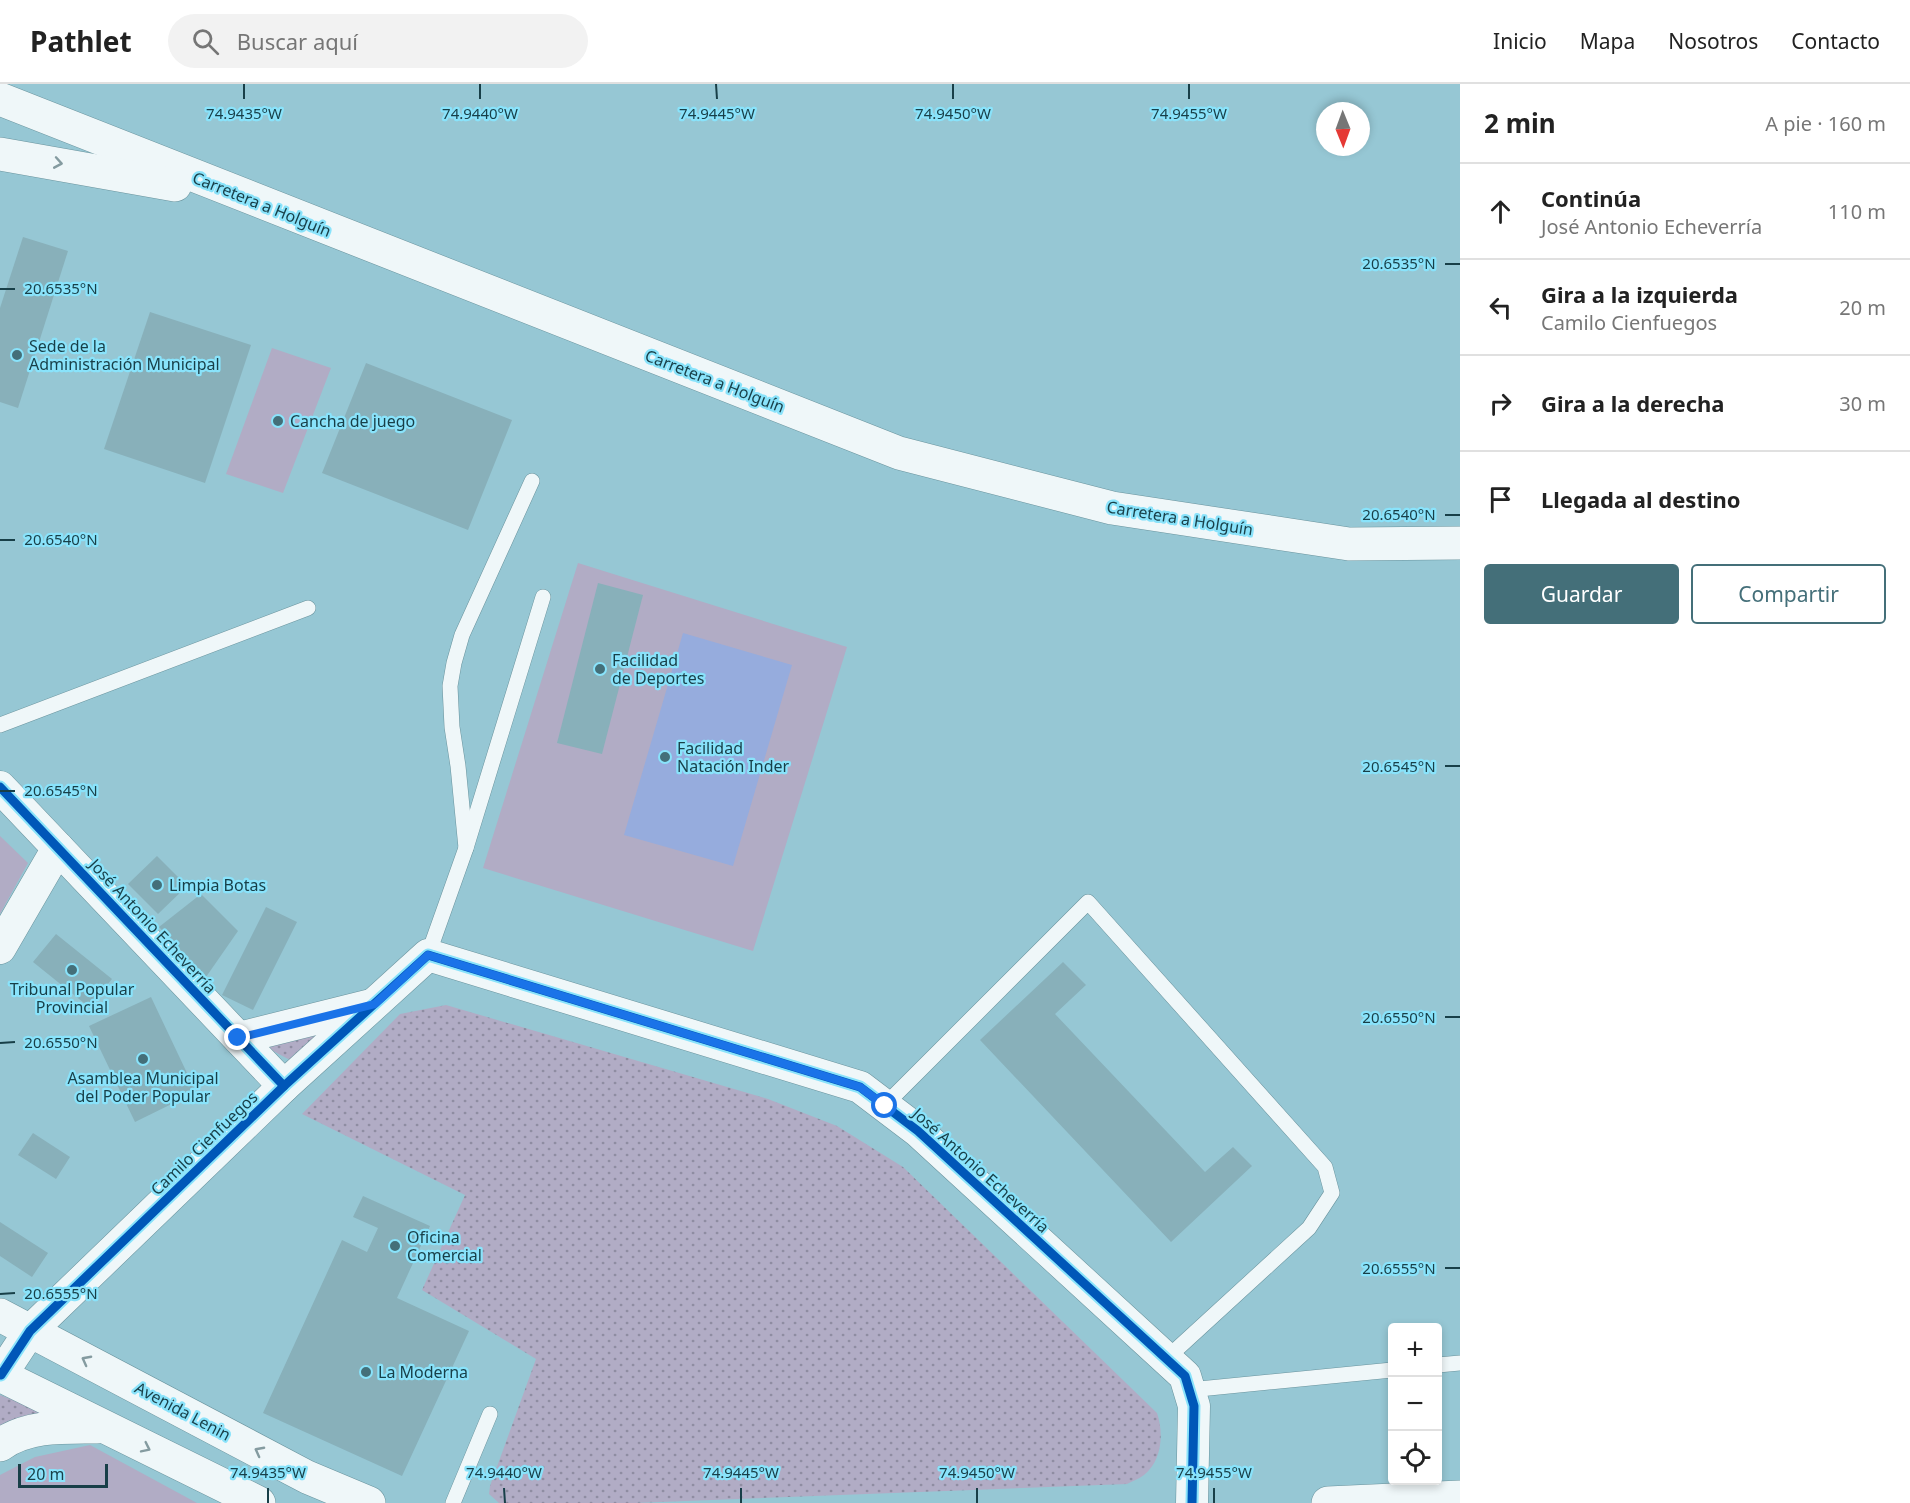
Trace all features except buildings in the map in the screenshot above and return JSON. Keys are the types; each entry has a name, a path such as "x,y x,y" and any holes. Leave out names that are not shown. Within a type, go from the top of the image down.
{"main road":[{"name":"Carretera a Holguín","path":"0,99 899,453 1112,508 1349,544 1460,543"},
{"path":"0,154 247,198"},
{"name":"Avenida Lenin","path":"10,1324 307,1477 369,1503"},
{"path":"0,1375 259,1503"},
{"path":"0,1444 51,1426 104,1427"},
{"path":"1328,1503 1460,1497"}],"street":[{"name":"José Antonio Echeverría","path":"0,787 284,1086"},
{"path":"0,948 58,848"},
{"name":"José Antonio Echeverría","path":"428,955 860,1087 918,1131 1185,1376 1194,1406 1192,1503"},
{"name":"Camilo Cienfuegos","path":"0,1375 10,1324 284,1086 428,955"},
{"path":"238,1038 375,1004"}],"lane":[{"path":"466,848 452,727 450,686 454,663 462,635 532,481"},
{"path":"428,955 466,848 543,597"},
{"path":"0,725 308,608"},
{"path":"885,1106 1088,902 1325,1167 1332,1193 1309,1228 1166,1359"},
{"path":"1442,1365 1460,1363"},
{"path":"1189,1390 1388,1370"},
{"path":"453,1503 490,1414"}],"shaded area":[{"name":"Cancha de juego","path":"272,348 331,368 283,493 226,474"},
{"name":"Facilidad Natación Inder","path":"578,563 847,647 753,951 483,868"},
{"path":"0,836 28,863 0,914"},
{"path":"446,1005 768,1099 837,1126 903,1167 1157,1413 1161,1438 1155,1462 1144,1475 1127,1484 635,1503 499,1503 489,1494 490,1486 536,1359 422,1290 465,1195 302,1114 400,1014"},
{"path":"321,1032 290,1060 258,1043"},
{"path":"0,1395 49,1413 0,1434"},
{"path":"90,1445 197,1503 0,1503 0,1475 35,1457"}],"water":[{"path":"683,633 792,665 733,866 624,835"}],"cycle path":[{"path":"0,787 284,1086"},
{"path":"1,1375 30,1331 284,1086 428,955 860,1087 918,1131 1185,1376 1194,1406 1192,1503"}],"place":[{"name":"Sede de la Administración Municipal","path":"17,355"},
{"name":"Cancha de juego","path":"278,421"},
{"name":"Facilidad de Deportes","path":"600,669"},
{"name":"Facilidad Natación Inder","path":"665,757"},
{"name":"Limpia Botas","path":"157,885"},
{"name":"Tribunal Popular Provincial","path":"72,970"},
{"name":"Asamblea Municipal del Poder Popular","path":"143,1059"},
{"name":"Oficina Comercial","path":"395,1246"},
{"name":"La Moderna","path":"366,1372"}],"route":[{"path":"238,1038 375,1004 428,955 860,1087 885,1106"}]}
